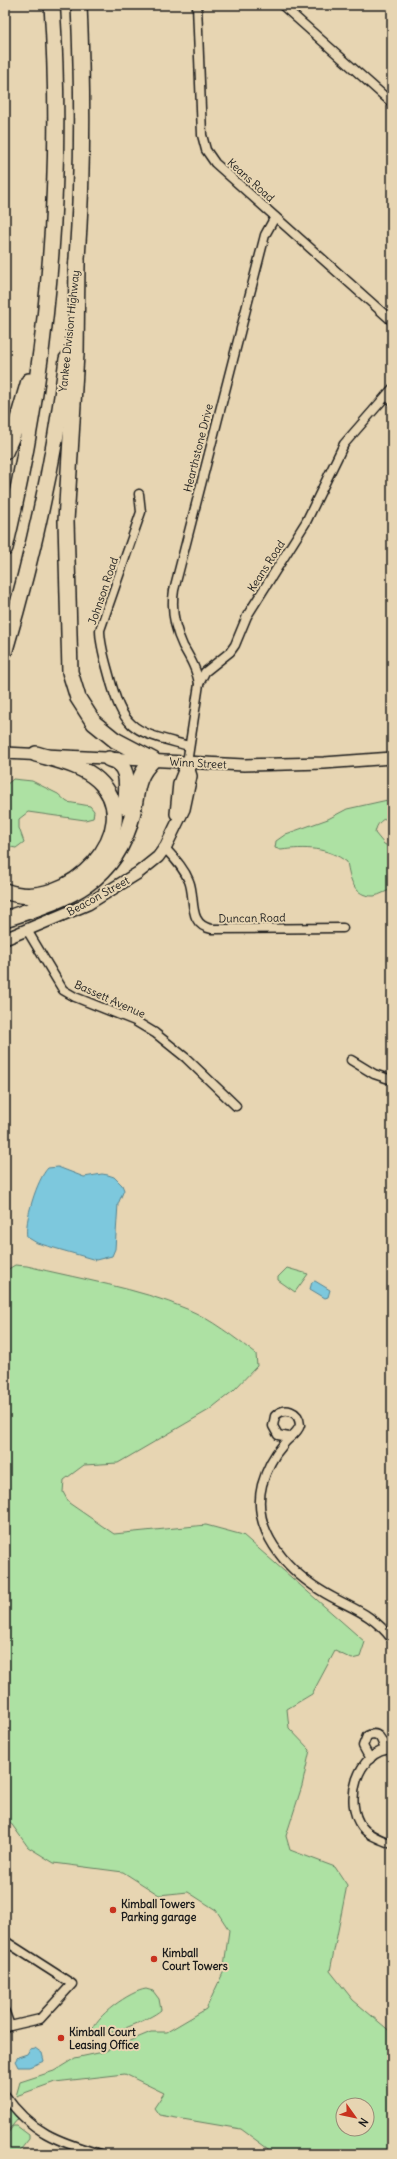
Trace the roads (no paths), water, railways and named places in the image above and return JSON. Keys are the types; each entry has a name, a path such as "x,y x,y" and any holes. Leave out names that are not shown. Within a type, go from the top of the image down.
{"highway":[{"path":"5,548 29,432 44,326 53,222 56,151 52,5"},
{"name":"Yankee Division Highway","path":"5,658 6,646 32,551 52,455 64,383 77,261 82,195 79,5"},
{"path":"5,919 52,904 78,891 99,874 121,844 131,819 138,781 153,760 114,740 94,722 78,698 70,672 66,521 76,354 77,261"},
{"path":"5,452 20,414 44,326"},
{"path":"5,891 22,895 38,896 57,890 72,882 85,872 99,856 109,839 112,828 113,810 105,788 98,780 73,766 36,754"},
{"path":"109,758 120,763 126,772 125,818 121,844"}],"main road":[{"name":"Winn Street","path":"5,752 187,763 276,764 392,758"},
{"name":"Beacon Street","path":"5,939 65,914 101,896 144,868 165,848 184,809 191,776 187,763"}],"street":[{"name":"Keans Road","path":"197,5 202,135 204,147 212,160 392,321"},
{"path":"282,5 392,103"},
{"name":"Hearthstone Drive","path":"199,684 197,674 176,628 173,609 174,590 265,233 275,217"},
{"name":"Keans Road","path":"187,763 199,684 205,672 234,648 247,616 306,522 344,444 389,398 392,388"},
{"name":"Johnson Road","path":"139,494 141,512 100,630 102,647 115,699 126,719 144,732 189,746"},
{"name":"Duncan Road","path":"165,848 188,879 192,889 194,912 199,922 206,927 343,928"},
{"name":"Bassett Avenue","path":"27,930 66,992 127,1018 155,1033 186,1058 236,1106"},
{"path":"351,1060 374,1074 392,1080"},
{"path":"289,1437 277,1453 262,1485 261,1512 267,1534 280,1554 305,1579 321,1591 367,1614 392,1639"},
{"path":"370,1759 362,1746 367,1736 374,1734 380,1736 388,1750 370,1759 359,1775 354,1787 353,1799 357,1816 366,1831 392,1844"},
{"path":"5,1941 72,1984 40,2019 7,2027 5,2012"},
{"path":"5,2094 21,2115 43,2133 100,2154"}],"water":[{"path":"58,1167 84,1177 102,1174 108,1175 114,1177 122,1185 124,1190 118,1204 115,1249 112,1256 96,1260 37,1243 27,1237 27,1221 29,1211 40,1181 48,1168"},
{"path":"315,1281 330,1290 328,1297 325,1298 310,1289 312,1282"},
{"path":"35,2048 42,2053 44,2061 29,2067 18,2067 15,2061 18,2057 27,2054 30,2049"}],"place":[{"name":"Kimball Towers Parking garage","path":"113,1910"},
{"name":"Kimball Court Towers","path":"154,1959"},
{"name":"Kimball Court Leasing Office","path":"61,2038"}]}
